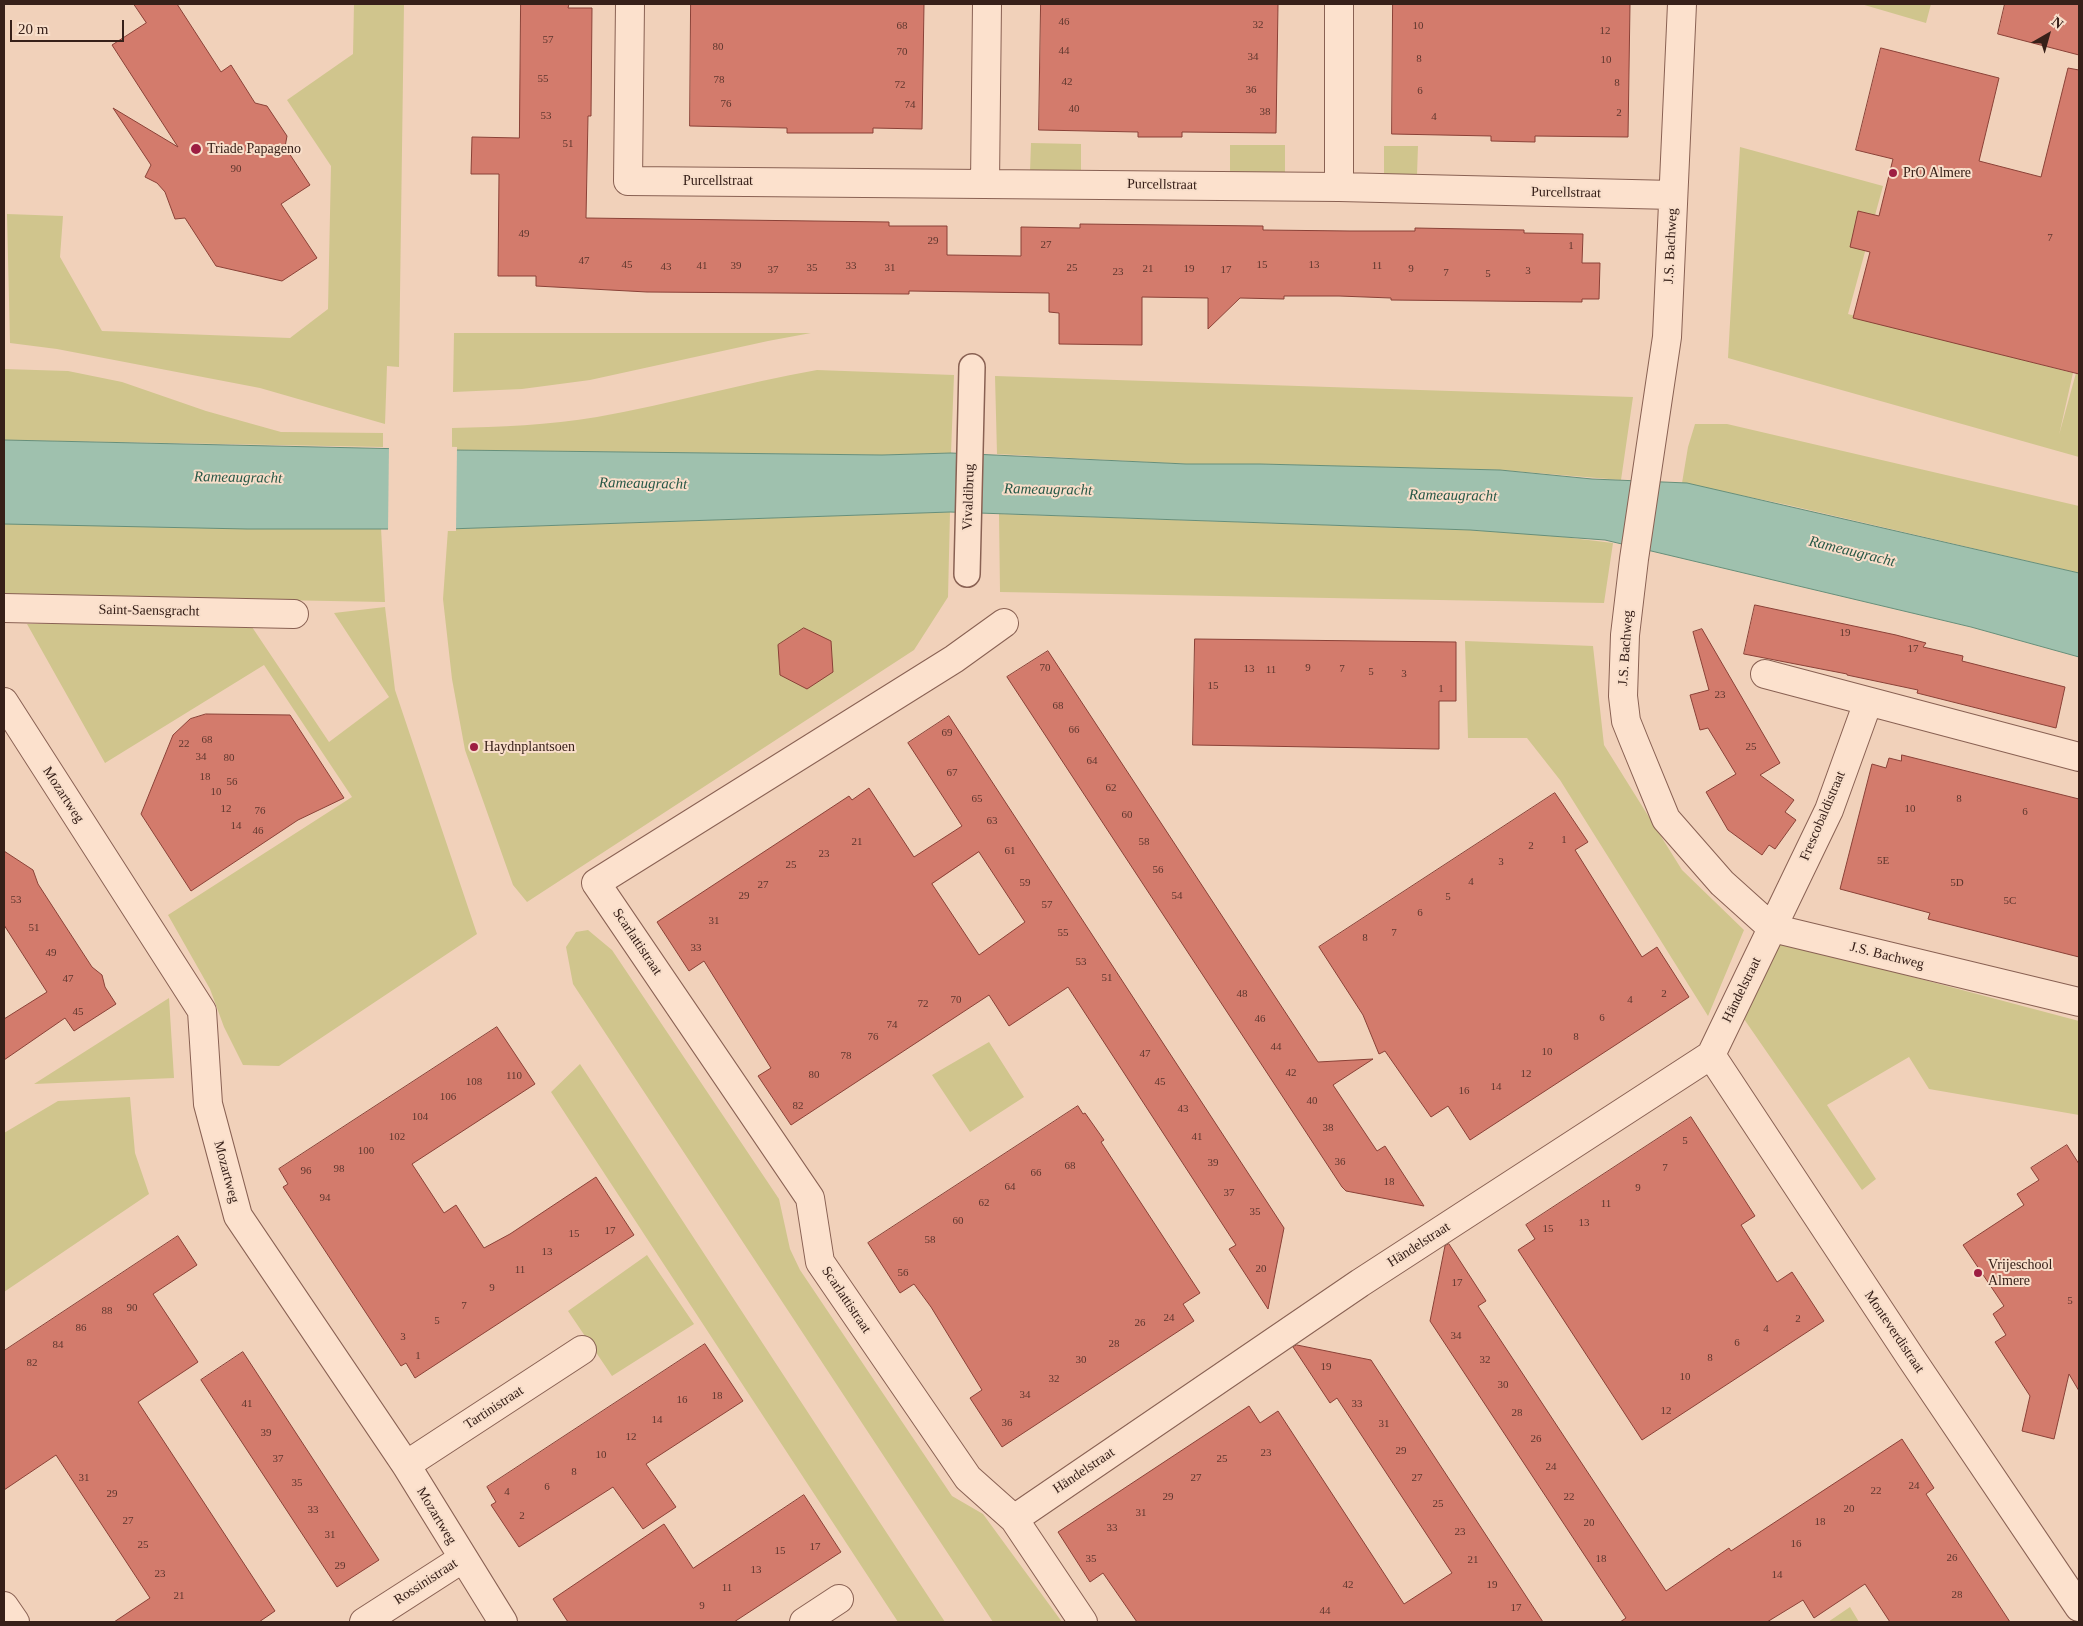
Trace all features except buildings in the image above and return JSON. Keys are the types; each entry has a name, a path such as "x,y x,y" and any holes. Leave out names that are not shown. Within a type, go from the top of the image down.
{"street":[{"name":"Purcellstraat","path":"630,4 628,181 1339,187 1673,195"},
{"path":"985,183 987,4"},
{"path":"1339,4 1339,187"},
{"name":"J.S. Bachweg","path":"1682,4 1666,337 1634,559 1625,636 1623,696 1626,721 1631,735 1666,819 1722,883 1772,928 2079,1002"},
{"name":"Vivaldibrug","path":"967,574 972,366"},
{"name":"Saint-Saensgracht","path":"4,608 294,614"},
{"name":"Scarlattistraat","path":"1004,623 954,659 596,883 810,1198 820,1262 968,1478 1014,1519 1083,1622"},
{"path":"1765,674 2079,757"},
{"name":"Mozartweg","path":"4,702 202,1012 208,1104 238,1216 406,1465 462,1559 503,1622"},
{"name":"Frescobaldistraat","path":"1772,928 1829,810 1868,702"},
{"name":"Händelstraat","path":"1014,1519 1360,1283 1711,1055 1772,928"},
{"name":"Monteverdistraat","path":"1711,1055 1911,1358 2079,1607"},
{"name":"Tartinistraat","path":"406,1465 582,1350"},
{"name":"Rossinistraat","path":"364,1622 462,1559"},
{"path":"804,1622 839,1598"},
{"path":"4,1606 15,1622"}],"shaded area":[{"path":"354,4 404,4 399,367 387,366 385,424 260,388 57,349 10,343 7,214 63,216 60,257 102,331 290,338 328,309 331,166 287,100 353,54"},
{"path":"1861,4 1931,4 1926,23"},
{"path":"1031,143 1081,144 1081,172 1030,172"},
{"path":"1230,145 1285,145 1285,174 1230,174"},
{"path":"1384,146 1418,146 1417,175 1384,175"},
{"path":"1740,147 1883,186 1848,314 2073,373 2059,435 2079,362 2079,457 1728,358"},
{"path":"454,333 811,333 590,380 522,389 453,392"},
{"path":"4,369 68,371 122,382 206,411 281,432 383,433 383,447 4,440"},
{"path":"817,370 954,375 951,453 882,455 452,450 452,428 524,425 597,417"},
{"path":"995,376 1633,397 1621,480 1500,470 1186,464 997,454"},
{"path":"1695,424 1727,424 2079,506 2079,573 1788,505 1682,483 1688,447"},
{"path":"950,512 948,597 914,650 527,902 513,885 465,750 452,679 443,599 448,529"},
{"path":"999,514 1470,530 1539,534 1613,543 1604,603 1000,592"},
{"path":"4,523 381,528 385,602 4,595"},
{"path":"385,607 395,690 477,934 279,1066 243,1065 224,1027 210,989 168,915 352,797 264,665 105,763 27,624 248,621 329,742 389,697 334,613"},
{"path":"1465,641 1593,646 1604,745 1682,870 1744,930 1708,1016 1560,780 1527,738 1468,738"},
{"path":"588,930 612,950 779,1199 790,1249 800,1270 952,1496 983,1514 1062,1622 993,1622 573,984 566,947 576,932"},
{"path":"1777,941 2079,1021 2079,1115 1929,1089 1909,1057 1827,1105 1876,1179 1862,1190 1744,1019"},
{"path":"169,998 174,1078 34,1084"},
{"path":"989,1042 1024,1097 970,1132 932,1075"},
{"path":"580,1064 945,1622 898,1622 551,1092"},
{"path":"130,1097 135,1153 149,1194 4,1292 4,1133 58,1101"},
{"path":"647,1255 694,1324 612,1376 568,1311"},
{"path":"1850,1607 1859,1622 1828,1622"}],"water":[{"name":"Rameaugracht","path":"4,440 452,450 882,455 951,453 1186,464 1500,470 1592,479 1687,483 2079,573 2079,657 1971,627 1605,540 1470,530 950,512 448,529 247,529 4,524"}],"pier":[{"path":"389,445 457,447 456,531 388,531"}],"place":[{"name":"Triade Papageno","path":"196,149"},
{"name":"PrO Almere","path":"1893,173"},
{"name":"Haydnplantsoen","path":"474,747"},
{"name":"Vrijeschool Almere","path":"1978,1273"}]}
